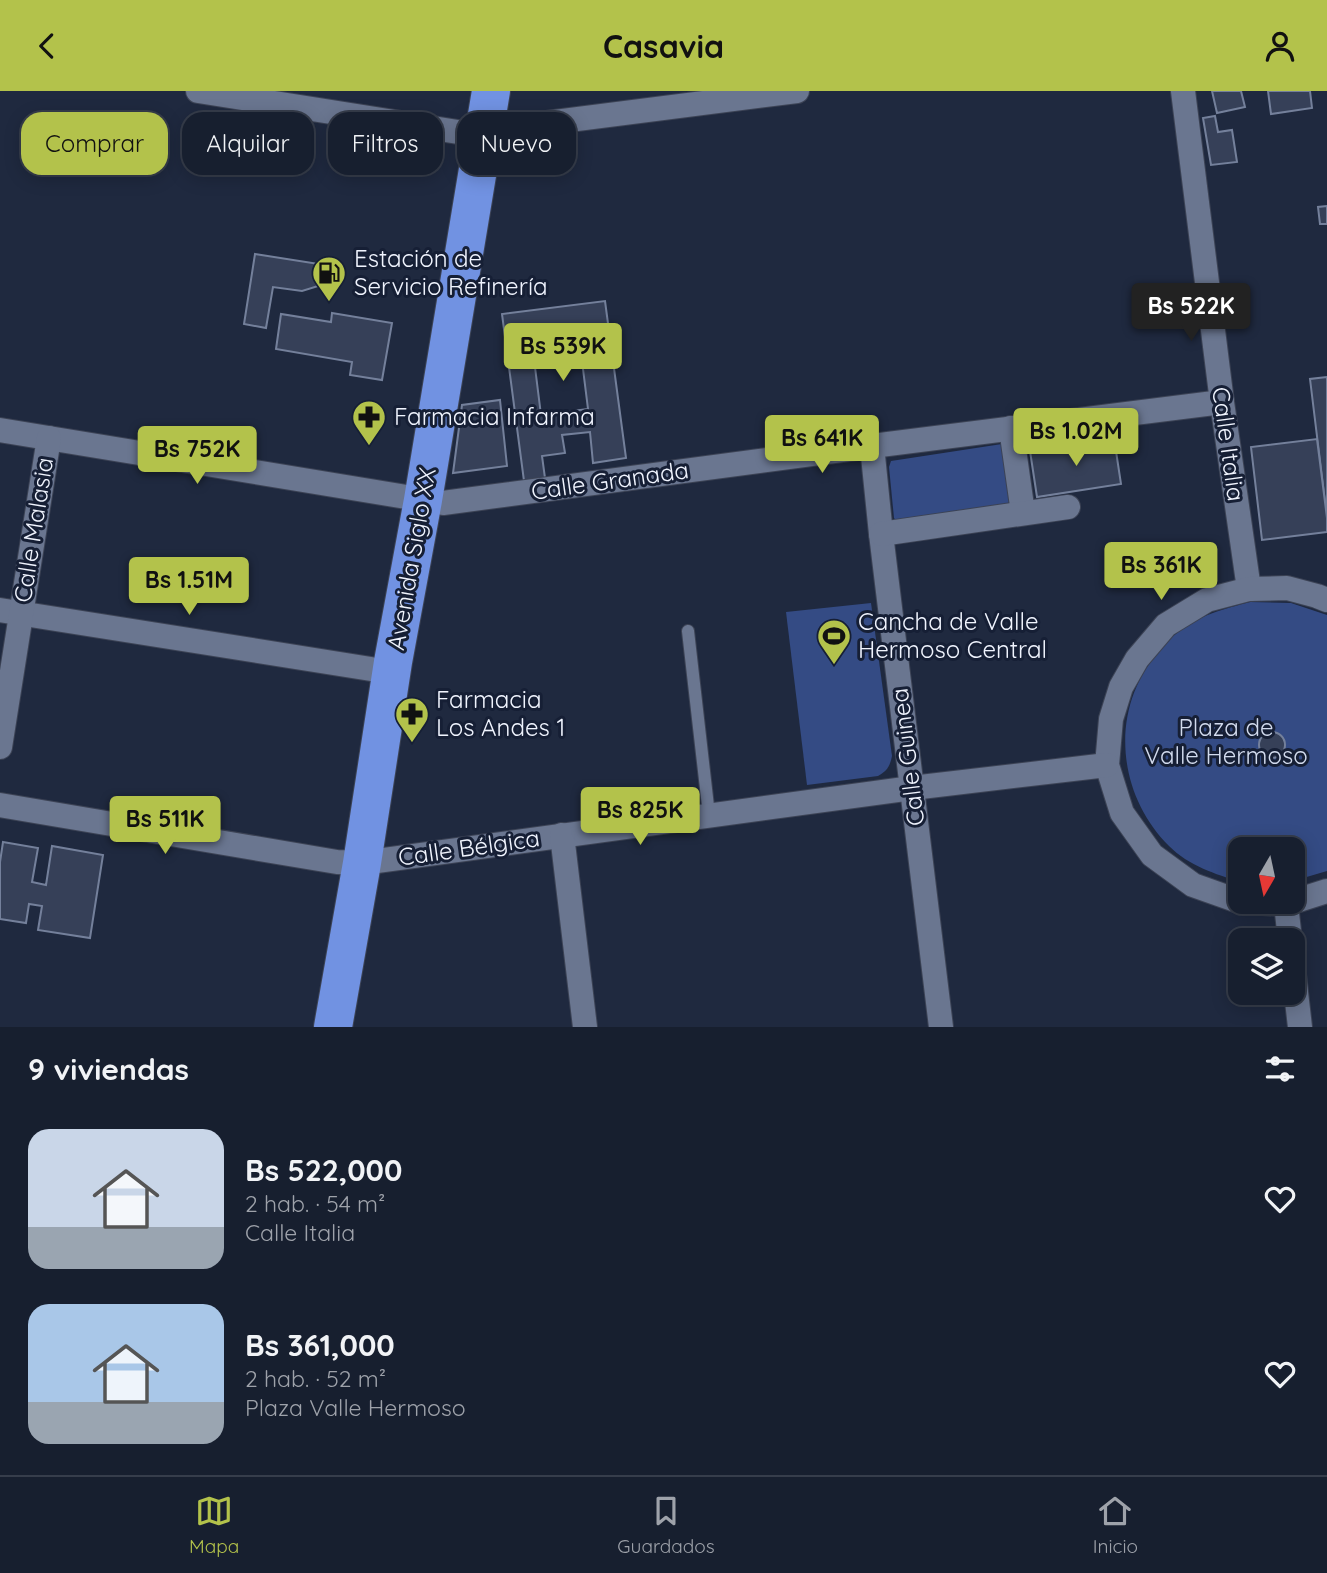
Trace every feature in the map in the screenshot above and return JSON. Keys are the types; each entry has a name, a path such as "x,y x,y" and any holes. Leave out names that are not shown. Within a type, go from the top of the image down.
{"highway":[{"name":"Avenida Siglo XX","path":"464,91 468,112"},
{"name":"Avenida Siglo XX","path":"481,112 491,91"},
{"name":"Avenida Siglo XX","path":"309,1027 350,863 393,662 412,498 464,175"},
{"name":"Avenida Siglo XX","path":"333,1027 371,669 412,498"}],"street":[{"path":"198,91 457,130"},
{"path":"576,119 797,91"},
{"name":"Calle Italia","path":"1183,91 1222,402 1249,589"},
{"name":"Calle Granada","path":"0,430 443,503 1222,402"},
{"path":"1010,428 1023,513"},
{"name":"Calle Malasia","path":"0,747 10,612 50,438"},
{"name":"Calle Guinea","path":"872,446 941,1027"},
{"path":"881,534 1068,507"},
{"path":"1228,897 1193,885 1152,855 1122,813 1107,765 1111,719 1121,687 1137,659 1166,625 1207,600 1249,589 1287,588 1327,600"},
{"path":"10,612 371,669"},
{"name":"Calle Bélgica","path":"0,805 350,863 912,788 1107,765"},
{"path":"562,835 585,1027"},
{"path":"1306,898 1327,891"},
{"path":"1297,1005 1300,1027"}],"lane":[{"path":"688,631 709,815"}],"green space":[{"path":"1002,444 1010,507 897,522 894,518 889,467 891,461"},
{"name":"Plaza de Valle Hermoso","path":"1250,602 1291,603 1327,615 1327,871 1306,877 1306,837 1228,837 1228,878 1212,872 1185,859 1169,846 1151,824 1138,800 1129,775 1125,748 1133,695 1145,671 1167,642 1185,627 1212,613"},
{"path":"871,603 892,756 890,763 878,776 807,785 786,612"}],"building":[{"path":"1212,91 1241,91 1245,107 1217,113"},
{"path":"1268,91 1310,91 1312,108 1271,114"},
{"path":"1215,116 1218,132 1232,130 1237,162 1211,165 1203,118"},
{"path":"1327,206 1327,224 1320,224 1318,207"},
{"path":"255,254 338,267 334,289 318,286 302,291 273,287 266,328 244,324"},
{"path":"605,301 626,458 593,463 590,432 562,435 565,453 542,456 545,478 524,481 502,314","holes":["578,329 588,409 541,415 531,335"]},
{"path":"332,313 392,323 382,380 350,375 352,362 276,349 281,314 331,322"},
{"path":"1327,377 1327,518 1310,379"},
{"path":"500,400 507,466 453,473 462,405"},
{"path":"1114,438 1121,484 1037,497 1030,451"},
{"path":"1317,439 1327,532 1262,540 1251,447"},
{"path":"1272,732 1281,736 1285,745 1281,754 1272,758 1263,754 1259,745 1263,736"},
{"path":"3,842 38,848 32,882 46,885 52,846 103,855 90,938 38,930 42,906 29,904 26,923 0,919 0,862"}],"place":[{"name":"Estación de Servicio Refinería","path":"329,303"},
{"name":"Farmacia Infarma","path":"369,447"},
{"name":"Cancha de Valle Hermoso Central","path":"834,666"},
{"name":"Farmacia Los Andes 1","path":"412,744"}]}
